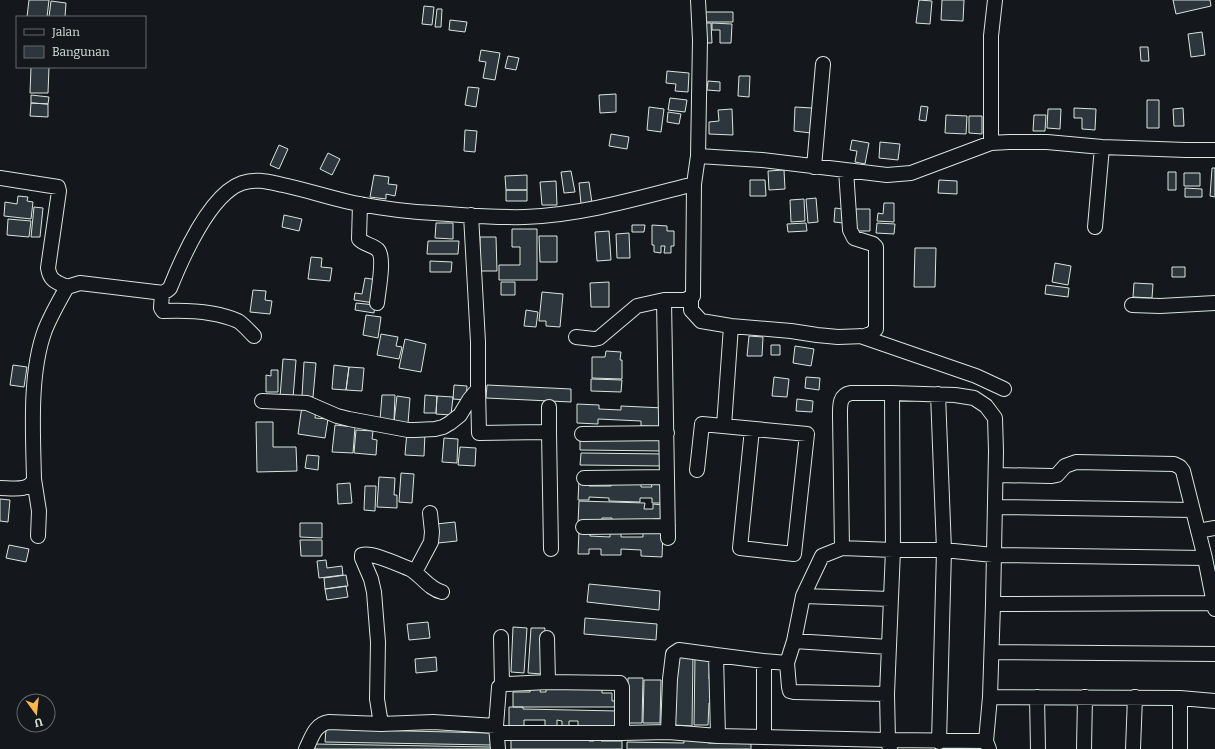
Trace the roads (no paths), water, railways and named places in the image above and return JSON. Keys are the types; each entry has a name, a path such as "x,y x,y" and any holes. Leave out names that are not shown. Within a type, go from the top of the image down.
{"street":[{"path":"698,0 700,40 698,156 694,184 693,294 691,297 691,310 701,321 731,326 838,337 860,336 869,334 876,329 877,249 873,244 854,238 850,230 846,170"},
{"path":"991,144 991,36 995,0"},
{"path":"814,166 823,64"},
{"path":"698,156 762,160 887,175 911,173 991,144 1041,142 1102,147 1215,150"},
{"path":"1095,227 1102,147"},
{"path":"0,178 58,187 59,191 48,268 52,279 67,287"},
{"path":"38,536 39,511 34,479 32,436 36,374 44,332 50,317 67,287 80,282 162,293 167,291 170,288 182,257 209,212 225,194 237,185 248,181 261,180 360,204 434,213 525,217 570,212 625,202 694,184"},
{"path":"360,204 359,239 363,243 377,250 382,258 377,303"},
{"path":"471,215 478,342 479,433 549,432"},
{"path":"162,293 161,308 164,311 193,311 219,315 239,321 254,336"},
{"path":"576,337 597,339 634,308 644,303 664,300 685,300 691,297"},
{"path":"583,527 668,532 664,300"},
{"path":"1132,305 1160,306 1215,302"},
{"path":"724,426 731,326"},
{"path":"860,336 976,376 1004,389"},
{"path":"262,401 307,403 337,416 349,419 408,430 434,429 443,427 460,415 478,389"},
{"path":"889,745 888,694 890,599 893,550 892,393"},
{"path":"306,749 316,729 325,723 381,724 433,722 497,729 622,733 668,732 718,736 764,736 889,745 987,745 992,652 996,420 994,415 986,406 974,398 955,395 892,393 845,394 842,398 840,416 842,548"},
{"path":"937,744 944,550 938,394"},
{"path":"549,407 551,549"},
{"path":"697,470 702,424 807,434 794,554 740,548 752,429"},
{"path":"582,434 667,433"},
{"path":"993,604 1214,606 1193,510 1183,471 1180,467 1174,464 1076,462 1065,466 1057,475 1052,476 996,475"},
{"path":"584,478 667,477"},
{"path":"0,488 27,487 33,483 34,479"},
{"path":"995,507 1193,510"},
{"path":"415,572 431,542 432,532 430,513"},
{"path":"1198,532 1215,528"},
{"path":"888,694 794,692 790,690 787,663 794,641 803,596 822,556 842,548 944,550 993,555 1204,558"},
{"path":"381,724 377,699 378,642 374,592 362,555 366,554 375,556 415,572 435,590 442,592"},
{"path":"803,596 890,599"},
{"path":"498,749 497,729 499,687 502,685 501,637"},
{"path":"547,638 548,682"},
{"path":"794,641 889,647"},
{"path":"668,732 670,679 673,654 679,650 787,663"},
{"path":"992,652 1215,654"},
{"path":"716,655 718,736"},
{"path":"764,661 764,736"},
{"path":"502,685 548,682 620,684 622,687 622,733"},
{"path":"990,696 1135,697 1180,698 1215,701"},
{"path":"1037,697 1038,749"},
{"path":"1084,749 1085,697"},
{"path":"1133,749 1135,697"},
{"path":"1180,698 1180,749"}]}
